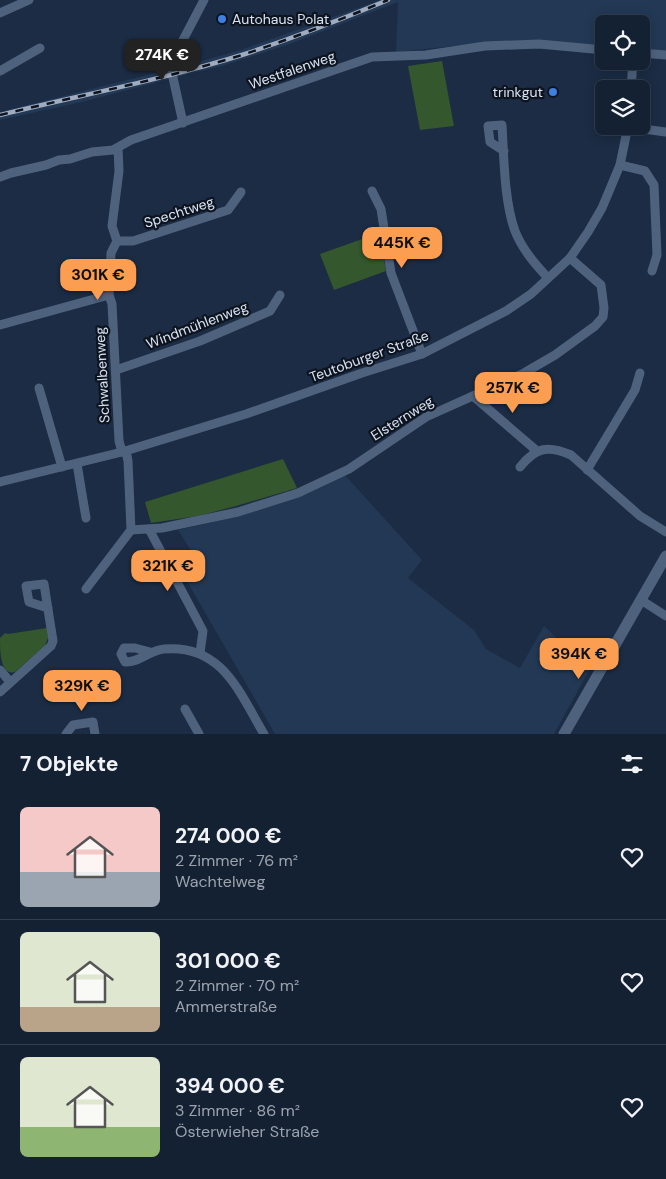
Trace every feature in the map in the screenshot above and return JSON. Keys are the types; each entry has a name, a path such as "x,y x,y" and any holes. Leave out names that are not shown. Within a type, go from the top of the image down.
{"street":[{"path":"0,13 29,0"},
{"path":"183,123 172,73 172,61 204,0"},
{"name":"Westfalenweg","path":"0,177 34,167 46,166 59,160 118,148 130,140 372,57 426,55 485,46 539,44 595,49"},
{"path":"0,71 40,48"},
{"path":"650,54 666,55"},
{"name":"Teutoburger Straße","path":"650,129 666,132"},
{"name":"Teutoburger Straße","path":"0,482 124,452 246,414 422,354 514,306 531,294 570,258 588,232 602,208 620,164 626,135"},
{"name":"Schwalbenweg","path":"118,148 119,171 112,226 117,241 111,253 109,295 112,304 119,441 128,461 131,530"},
{"path":"504,152 508,208 516,232 536,265 548,278"},
{"path":"620,164 646,171 654,186 657,255 652,271"},
{"path":"372,191 382,209 391,274 422,354"},
{"name":"Spechtweg","path":"117,241 133,241 228,210 241,192"},
{"name":"Elsternweg","path":"131,530 198,521 238,512 298,493 349,468 426,417 524,372 555,355 595,326 603,317 602,285 570,258"},
{"path":"0,326 109,295"},
{"name":"Windmühlenweg","path":"116,370 200,341 270,311 280,295"},
{"path":"588,470 635,390 640,373"},
{"path":"39,388 62,467"},
{"path":"473,396 537,451"},
{"path":"520,467 527,458 537,451 549,448 571,455 640,516 666,532"},
{"path":"76,464 86,518"},
{"path":"149,529 203,631 200,652"},
{"path":"86,589 131,530"},
{"path":"564,734 666,556"},
{"path":"641,600 666,616"},
{"path":"0,692 51,646 53,641 48,608"},
{"path":"150,652 186,649 200,652 217,663 232,680 264,734"},
{"path":"0,670 10,682"},
{"path":"185,709 199,734"},
{"path":"66,734 73,725 93,722 95,734"}],"shaded area":[{"path":"380,0 666,0 666,52 650,50 650,15 595,15 595,46 484,43 396,52 398,2 290,44 222,66 177,77 176,68 241,50"},
{"path":"167,70 170,79 82,102 0,120 0,112"},
{"path":"345,475 422,560 408,578 474,630 486,649 520,668 544,626 590,669 554,734 275,734 177,564 193,554 178,530 240,516"}],"green space":[{"path":"442,61 454,126 420,130 408,66"},
{"path":"379,233 386,271 334,290 320,254"},
{"path":"283,459 297,488 198,516 151,523 145,502"},
{"path":"47,628 48,638 45,646 15,672 6,670 2,661 0,638 5,633"}],"railway":[{"path":"0,115 215,63 299,35 388,0"}],"place":[{"name":"Autohaus Polat","path":"222,19"},
{"name":"trinkgut","path":"553,92"}]}
